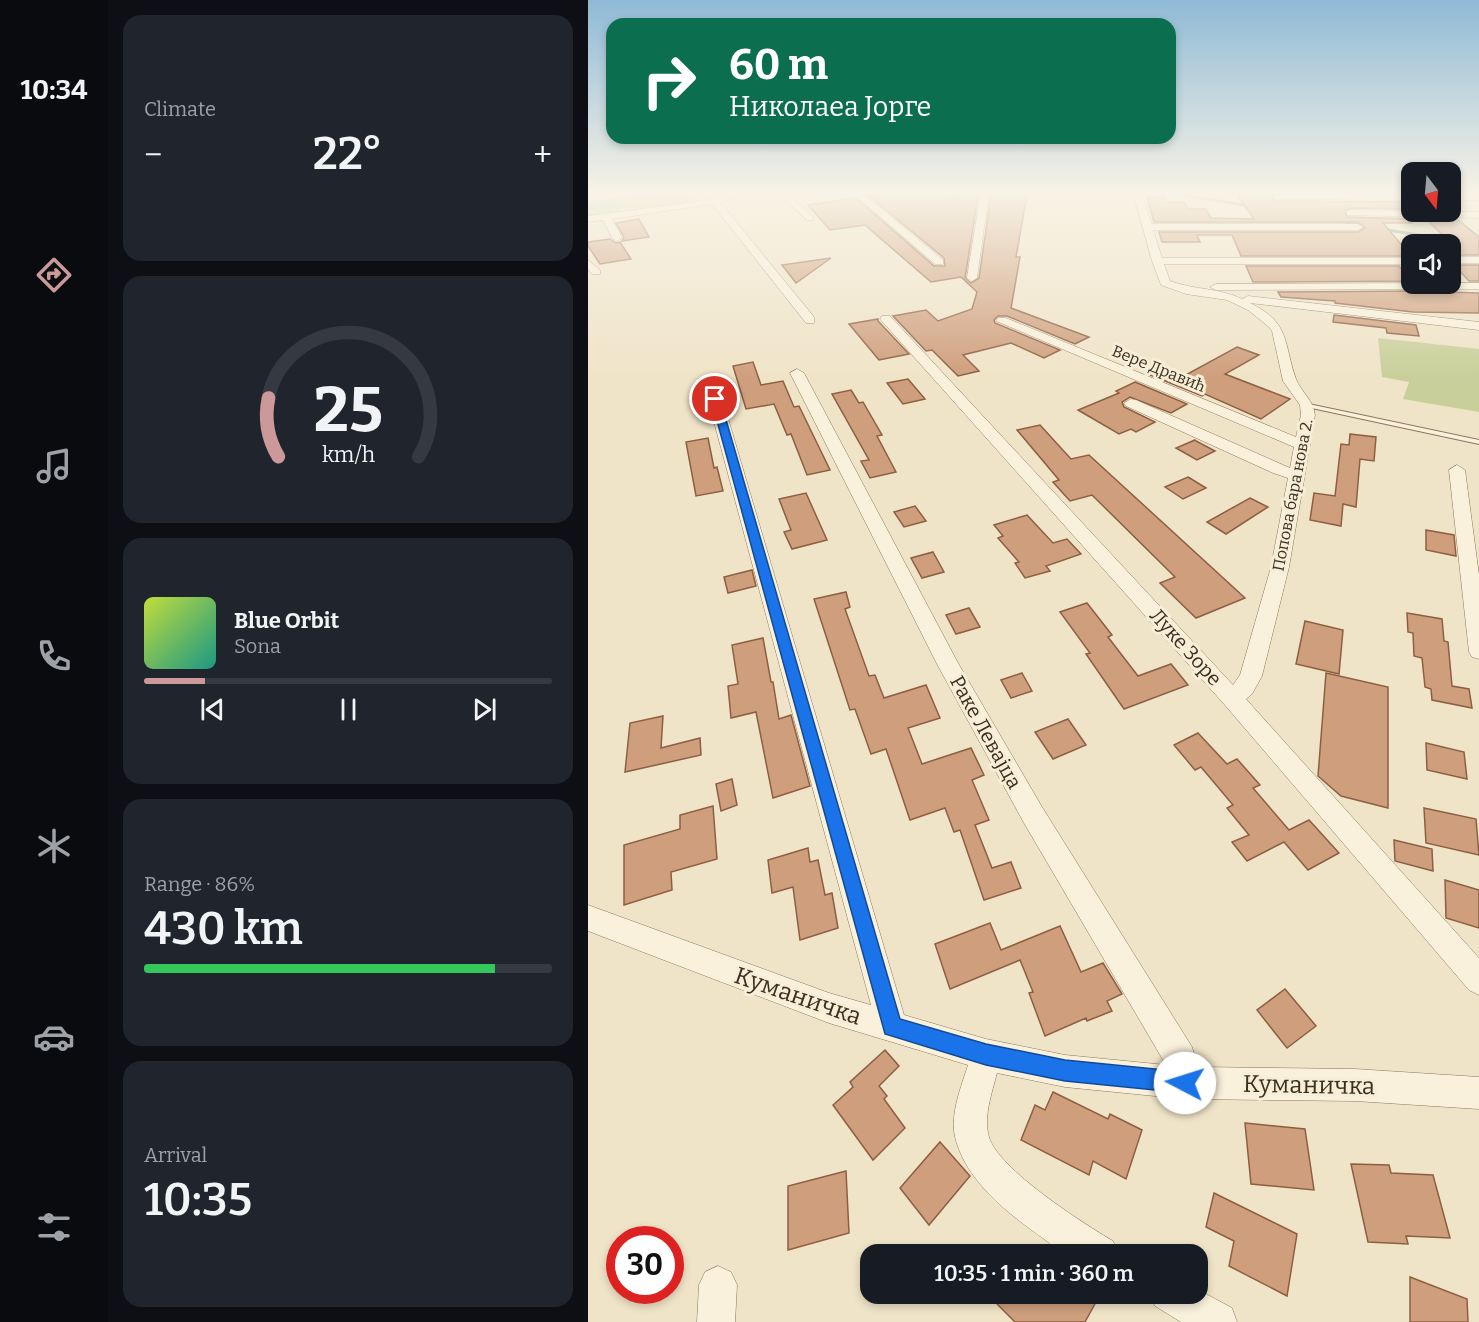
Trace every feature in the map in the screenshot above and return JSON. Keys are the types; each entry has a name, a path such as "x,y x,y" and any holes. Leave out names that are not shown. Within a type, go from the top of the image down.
{"street":[{"path":"757,254 810,320"},
{"path":"929,254 939,262"},
{"path":"972,278 976,254"},
{"path":"1155,254 1165,283 1172,287 1479,286"},
{"path":"1461,260 1479,260"},
{"path":"1157,261 1401,261"},
{"path":"588,263 596,272"},
{"name":"Попова бара нова 2.","path":"1172,287 1230,297 1264,316 1278,331 1290,381 1306,405 1308,415 1280,567 1251,676 1244,688 1232,698"},
{"path":"1230,297 1479,326"},
{"name":"Луке Зоре","path":"886,319 1232,698 1479,980"},
{"name":"Вере Дравић","path":"1002,321 1303,446"},
{"name":"Раке Левајца","path":"797,373 948,664 1021,795 1180,1058 1185,1083"},
{"path":"710,381 892,1027"},
{"path":"1131,403 1279,470 1298,476"},
{"path":"1457,470 1479,652"},
{"name":"Куманичка","path":"588,918 829,1008 986,1055 1065,1071 1185,1083 1355,1085 1479,1093"},
{"path":"986,1055 971,1115 972,1138 982,1160 1015,1196 1085,1244"},
{"path":"716,1322 717,1285"},
{"path":"1187,1304 1218,1322"}],"lane":[{"path":"1306,405 1479,442"}],"green space":[{"path":"1378,338 1479,349 1479,412 1403,399 1409,382 1382,377"}],"building":[{"path":"593,254 628,254 631,259 600,264"},
{"path":"898,254 920,254 934,266 945,266 944,258 939,254 969,254 965,278 971,283 979,278 983,254 1017,254 1016,257 1020,257 1011,308 1089,337 1075,344 1007,316 998,316 994,320 995,323 1060,350 1044,358 1011,343 963,355 979,371 958,376 932,350 926,351 893,316 926,310 938,321 972,309 977,292 961,277 931,282"},
{"path":"1240,254 1401,254 1401,256 1241,256"},
{"path":"1461,254 1479,254 1461,255"},
{"path":"831,258 796,283 782,265"},
{"path":"1461,265 1479,265 1479,281 1469,281 1461,272"},
{"path":"1246,266 1399,266 1401,268 1401,281 1253,282"},
{"path":"1278,292 1479,293 1479,313 1413,312 1335,303 1335,301 1281,297"},
{"path":"1334,315 1416,325 1419,336 1387,333 1386,328 1333,322"},
{"path":"878,319 909,354 879,360 849,324"},
{"path":"1237,347 1259,355 1225,374 1290,399 1261,419 1205,394 1202,396 1150,375 1164,368 1184,376"},
{"path":"753,362 761,385 783,381 794,407 799,406 830,470 807,475 791,434 787,435 774,404 746,409 733,366"},
{"path":"908,379 925,399 903,404 887,383"},
{"path":"1135,382 1187,404 1171,413 1130,397 1122,402 1124,407 1155,422 1136,432 1131,429 1119,434 1078,410 1119,393 1116,391"},
{"path":"851,390 859,403 863,402 882,435 877,436 896,472 870,478 861,461 869,460 832,394"},
{"path":"1040,425 1071,459 1089,455 1245,598 1196,618 1160,583 1175,577 1092,495 1070,501 1053,482 1059,480 1017,430"},
{"path":"1350,434 1376,437 1374,461 1360,459 1356,507 1343,504 1341,526 1310,520 1314,493 1335,496 1341,444 1349,445"},
{"path":"708,438 714,468 717,467 723,491 696,496 686,442"},
{"path":"1195,440 1215,451 1197,460 1176,448"},
{"path":"1188,477 1206,488 1183,499 1165,487"},
{"path":"806,493 827,540 792,549 784,532 791,530 779,499"},
{"path":"1250,498 1268,507 1226,534 1207,522"},
{"path":"915,506 926,521 904,527 894,512"},
{"path":"1027,515 1053,543 1067,539 1081,554 1046,566 1050,571 1025,578 1015,563 1019,562 998,538 1003,536 994,525"},
{"path":"1426,530 1454,535 1456,556 1426,550"},
{"path":"933,552 944,572 922,578 911,558"},
{"path":"752,570 756,586 728,593 724,577"},
{"path":"846,592 850,607 845,609 869,676 875,675 884,698 926,685 940,718 908,728 922,764 971,748 984,775 972,780 989,820 975,825 992,868 1011,862 1021,888 984,900 960,830 954,832 945,808 910,820 886,749 871,754 855,709 850,710 814,599"},
{"path":"1087,603 1112,635 1108,637 1138,676 1171,664 1188,685 1124,709 1086,654 1090,653 1060,612"},
{"path":"969,608 980,627 956,634 946,615"},
{"path":"1407,613 1442,619 1444,641 1448,642 1452,686 1469,689 1472,708 1432,700 1431,689 1425,687 1422,658 1414,656 1413,633 1408,632"},
{"path":"1305,621 1343,630 1339,674 1296,664"},
{"path":"763,638 779,719 791,715 810,786 773,798 756,712 731,718 728,686 738,684 732,645"},
{"path":"1022,673 1032,691 1011,698 1001,680"},
{"path":"1326,673 1388,687 1388,808 1341,796 1318,776"},
{"path":"663,716 661,748 700,738 701,755 625,772 630,723"},
{"path":"1068,719 1086,745 1053,759 1035,732"},
{"path":"1198,733 1227,764 1237,759 1260,785 1253,788 1289,830 1309,820 1339,853 1308,870 1284,842 1247,861 1232,842 1249,835 1227,808 1233,805 1201,767 1195,770 1174,745"},
{"path":"1426,743 1464,752 1467,779 1427,770"},
{"path":"732,779 737,805 721,811 716,784"},
{"path":"713,806 717,859 671,872 672,890 624,905 624,845 680,829 680,815"},
{"path":"1424,808 1476,819 1479,855 1426,843"},
{"path":"1394,840 1432,849 1433,871 1395,861"},
{"path":"808,848 810,862 818,860 825,895 832,893 838,928 800,940 793,887 772,893 768,860"},
{"path":"1445,880 1479,890 1479,928 1446,918"},
{"path":"990,923 1001,950 1060,926 1081,972 1103,963 1122,994 1107,1001 1112,1011 1087,1021 1086,1018 1045,1036 1029,993 1033,992 1020,960 950,989 935,944"},
{"path":"1285,989 1316,1026 1287,1048 1257,1010"},
{"path":"885,1050 899,1066 879,1086 887,1096 884,1099 905,1128 873,1160 833,1105 853,1087 850,1082"},
{"path":"1053,1092 1108,1119 1110,1114 1142,1130 1126,1179 1093,1161 1089,1175 1021,1140 1035,1105 1045,1110"},
{"path":"1245,1123 1305,1129 1314,1190 1251,1184"},
{"path":"940,1142 970,1176 929,1225 900,1188"},
{"path":"1351,1164 1389,1165 1391,1173 1433,1175 1450,1238 1406,1236 1408,1244 1368,1242"},
{"path":"846,1171 849,1233 788,1250 788,1186"},
{"path":"1214,1193 1297,1234 1287,1296 1229,1266 1234,1241 1206,1227"},
{"path":"1410,1277 1467,1299 1468,1322 1410,1322"},
{"path":"997,1304 1095,1304 1085,1322 1015,1322"}],"route":[{"path":"715,399 892,1027 986,1055 1065,1071 1185,1083"}]}
